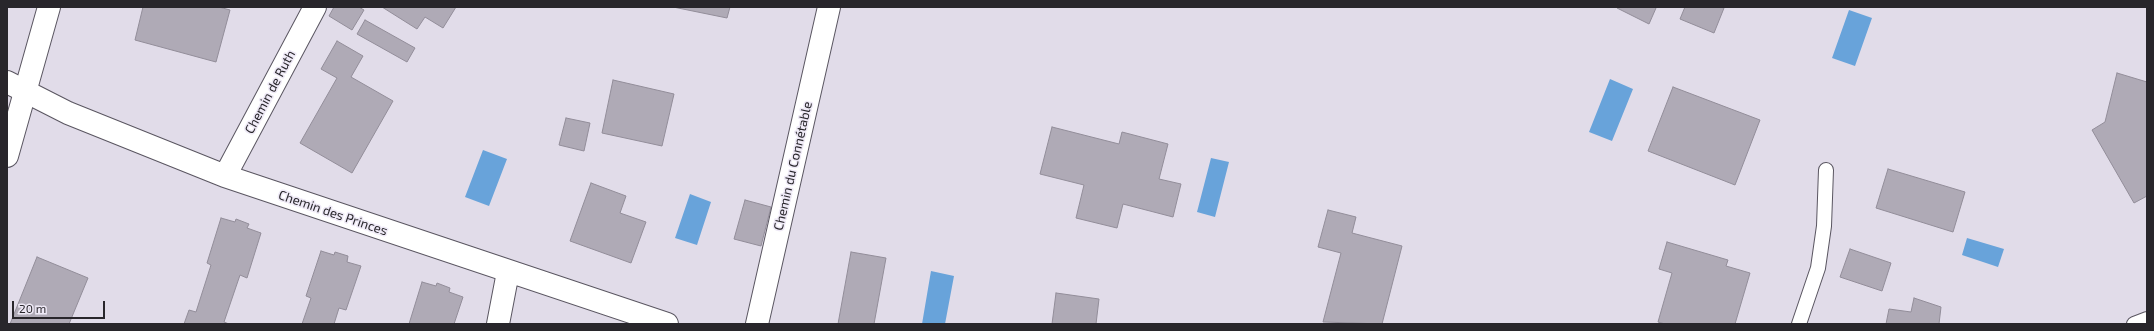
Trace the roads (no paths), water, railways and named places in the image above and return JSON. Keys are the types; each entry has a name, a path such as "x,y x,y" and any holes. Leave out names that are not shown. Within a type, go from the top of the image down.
{"street":[{"path":"7,156 16,87 49,7"},
{"name":"Chemin de Ruth","path":"225,176 315,7"},
{"name":"Chemin du Connétable","path":"757,324 829,7"},
{"name":"Chemin des Princes","path":"16,87 68,113 225,176 667,324"},
{"path":"498,324 508,272"}],"lane":[{"path":"1799,324 1818,268 1824,226 1826,170"},
{"path":"2134,324 2147,319"}],"water":[{"path":"1849,10 1872,18 1855,66 1832,58"},
{"path":"1610,79 1633,89 1612,141 1589,132"},
{"path":"483,150 507,159 489,206 465,197"},
{"path":"1211,158 1229,162 1215,217 1197,212"},
{"path":"690,194 711,202 697,245 675,238"},
{"path":"1967,238 2004,249 1998,267 1962,255"},
{"path":"931,271 954,276 945,324 922,324"}]}
